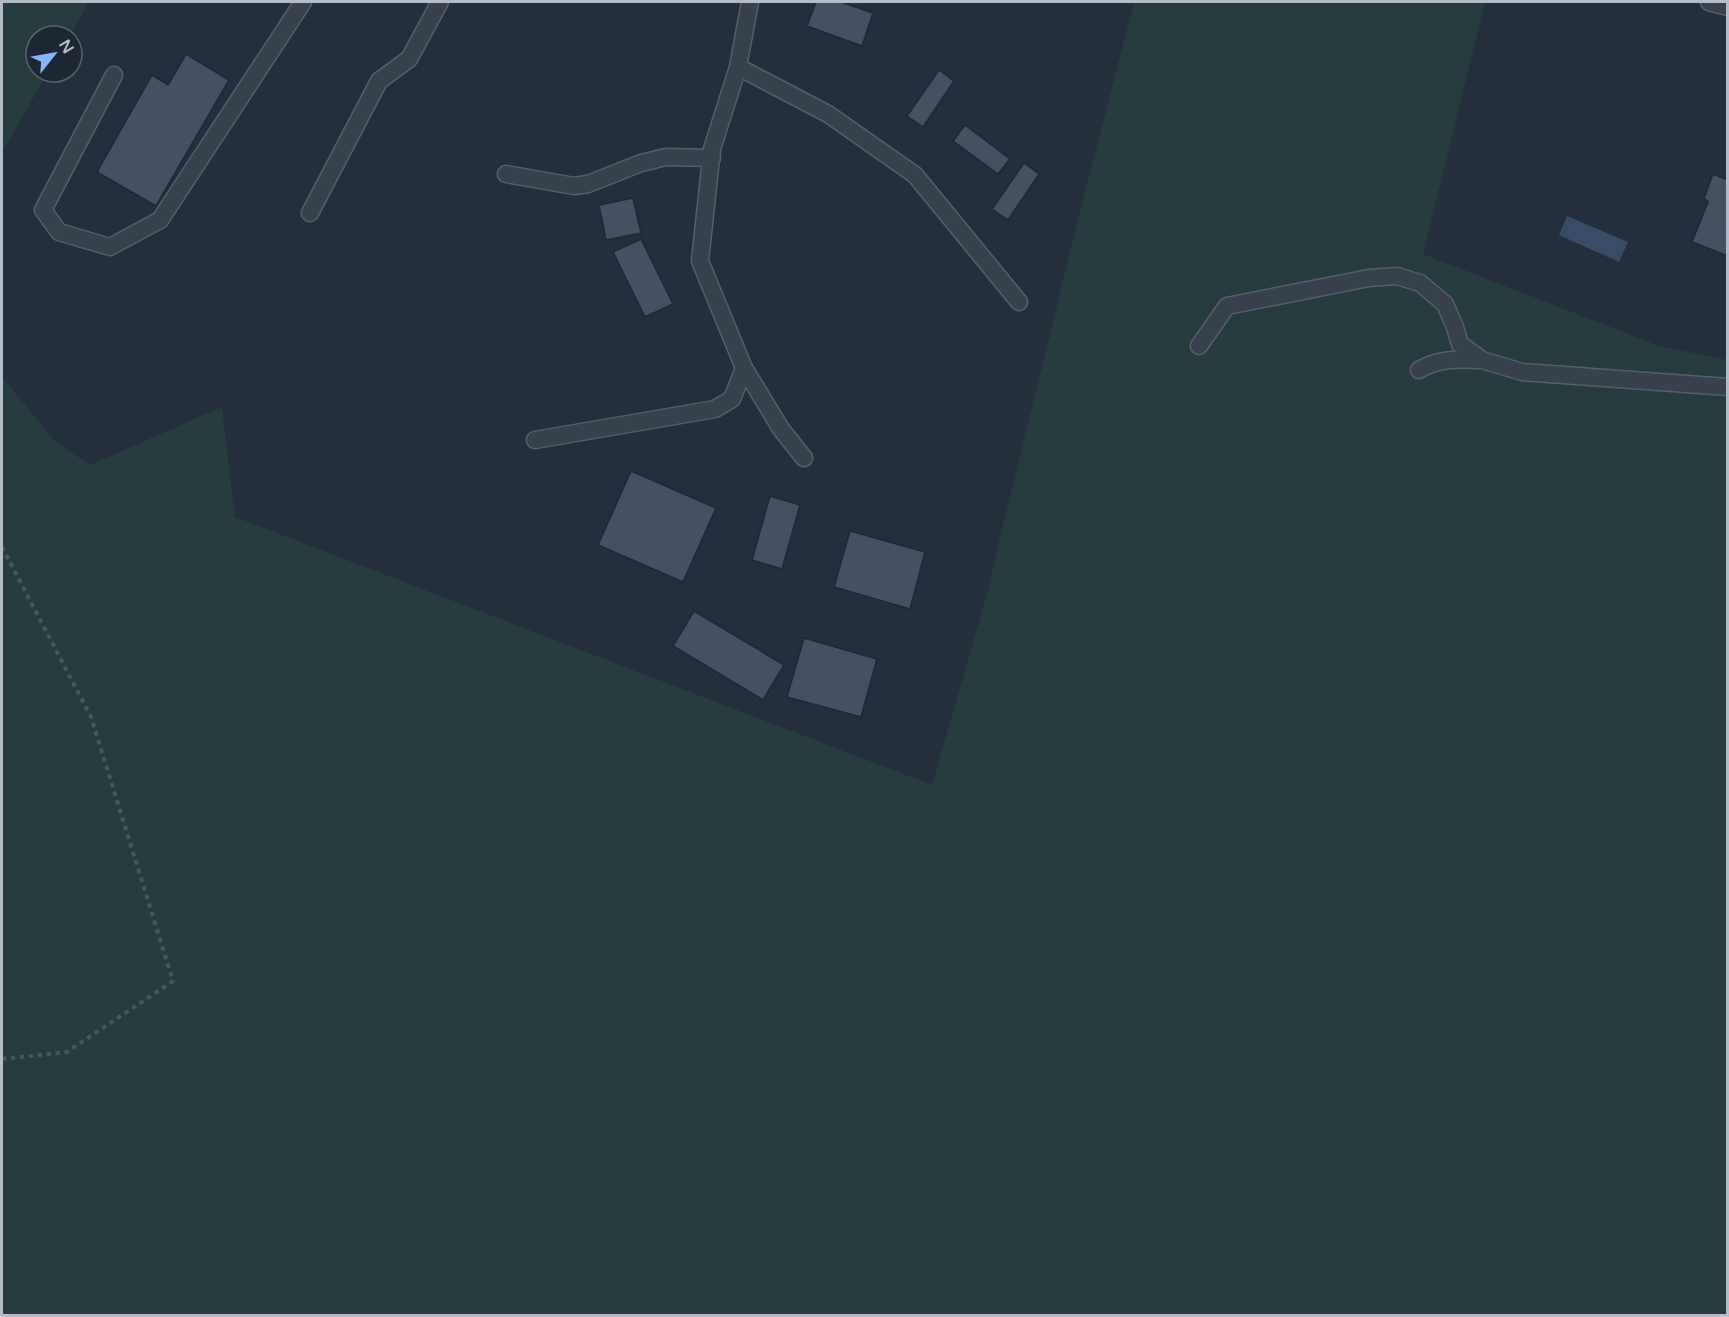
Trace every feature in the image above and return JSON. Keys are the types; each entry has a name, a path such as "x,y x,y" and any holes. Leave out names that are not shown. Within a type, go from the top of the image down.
{"lane":[{"path":"114,75 43,210 59,232 110,247 160,220 303,2"},
{"path":"310,213 379,81 409,58 440,2"},
{"path":"750,2 738,67 712,149 700,261 744,368 781,429 804,458"},
{"path":"1709,2 1728,7"},
{"path":"738,67 828,114 915,175 1019,302"},
{"path":"506,174 574,186 588,184 641,162 666,157 712,158"},
{"path":"1199,346 1227,306 1369,278 1397,276 1420,283 1444,304 1460,344 1482,360"},
{"path":"1419,370 1430,363 1441,360 1482,360 1522,372 1728,387"},
{"path":"535,440 715,410 732,399 744,368"}],"path":[{"path":"2,547 91,717 173,981 67,1052 2,1059"}],"green space":[{"path":"2,2 89,2 76,24 24,24 24,84 41,84 2,152"},
{"path":"1134,2 1485,2 1423,254 1659,346 1727,360 1727,1315 2,1315 2,377 56,442 90,465 222,407 235,517 932,785 990,584 1080,212"}],"water":[{"path":"1567,216 1628,242 1619,262 1559,235"}],"building":[{"path":"816,2 841,2 873,13 862,46 807,26"},
{"path":"186,54 229,80 156,206 97,172 152,75 168,85"},
{"path":"939,70 954,81 923,127 907,116"},
{"path":"965,125 1010,159 998,174 953,141"},
{"path":"1024,163 1039,174 1008,220 992,209"},
{"path":"1713,174 1728,180 1728,256 1692,242 1708,202 1704,198"},
{"path":"633,198 641,233 606,240 599,205"},
{"path":"641,239 673,304 645,317 613,252"},
{"path":"631,471 716,508 683,582 598,545"},
{"path":"770,496 800,505 782,569 752,560"},
{"path":"850,531 925,552 910,609 834,587"},
{"path":"694,611 784,665 763,700 673,646"},
{"path":"804,638 877,659 861,717 787,697"}]}
